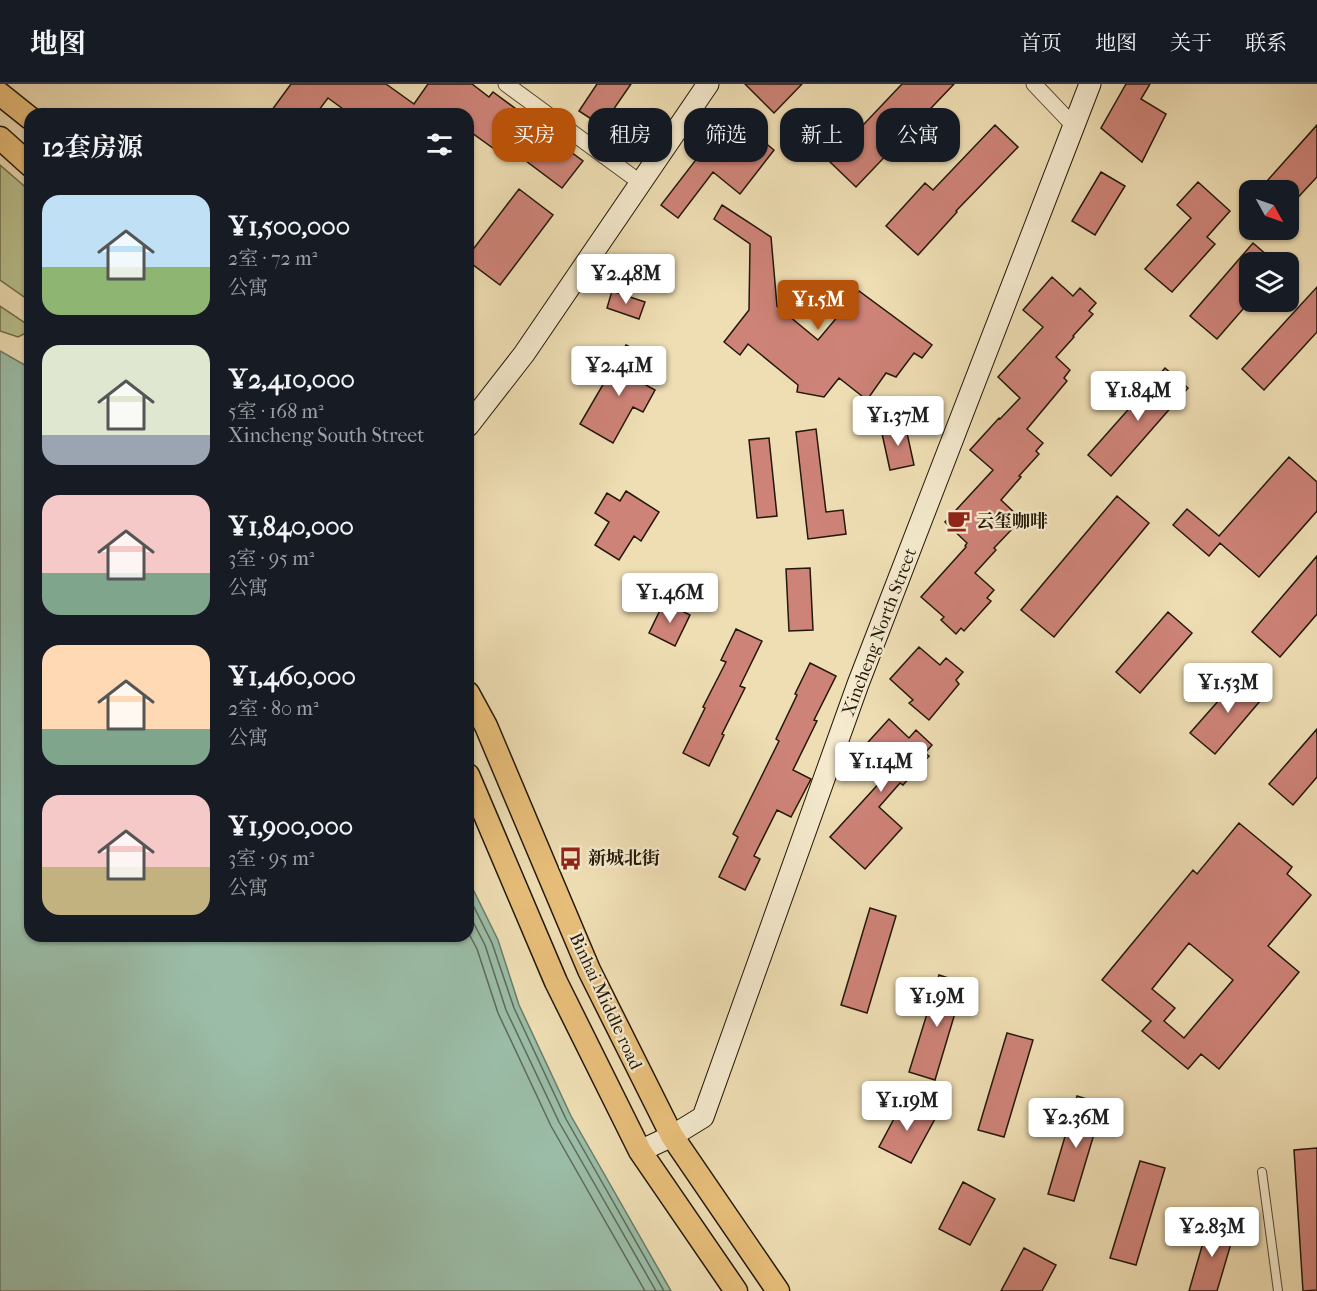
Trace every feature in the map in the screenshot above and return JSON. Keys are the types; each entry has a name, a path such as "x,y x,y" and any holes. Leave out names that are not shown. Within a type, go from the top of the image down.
{"main road":[{"path":"0,93 24,113"},
{"path":"0,138 24,160"},
{"name":"Binhai Middle road","path":"474,704 486,726 589,970 672,1136 778,1291"},
{"name":"Binhai Middle road","path":"474,790 556,982 640,1151 736,1291"}],"street":[{"path":"506,84 641,183"},
{"path":"474,418 524,354 708,84"},
{"path":"1034,84 1074,126"},
{"name":"Xincheng North Street","path":"640,1151 672,1136 703,1117 858,684 1090,84"}],"lane":[{"path":"1262,1172 1278,1291"}],"shaded area":[{"path":"0,165 24,186 24,297 0,280"},
{"path":"0,306 24,322 24,334 18,337 0,331"}],"water":[{"path":"0,351 24,365 24,942 474,942 474,891 498,940 519,1005 571,1116 671,1291 0,1291"}],"building":[{"path":"291,84 386,84 414,104 428,84 472,84 489,97 493,92 515,108 492,108 492,147 474,134 474,108 342,108 328,98 320,108 273,108"},
{"path":"597,84 631,84 614,108 588,108 588,117 579,111"},
{"path":"745,84 802,84 774,113"},
{"path":"902,84 954,84 931,108 879,108"},
{"path":"1126,84 1150,84 1141,99 1166,114 1142,162 1101,128"},
{"path":"876,111 876,162 880,162 856,187 830,162 864,162 864,124"},
{"path":"995,125 1018,147 956,211 918,255 886,226 925,183 933,190"},
{"path":"1317,125 1317,177 1299,196 1299,180 1268,180"},
{"path":"768,145 774,150 768,158"},
{"path":"576,156 583,161 562,188 527,162 576,162"},
{"path":"694,162 765,162 740,194 713,172 678,218 661,205"},
{"path":"1101,172 1125,186 1095,235 1072,221"},
{"path":"1198,182 1230,211 1207,237 1215,244 1172,292 1145,269 1191,218 1177,205"},
{"path":"519,189 553,215 500,285 474,266 474,248"},
{"path":"722,205 771,237 777,306 818,340 859,291 932,345 922,358 914,353 896,377 886,373 867,400 839,378 824,397 797,392 798,385 748,344 740,355 724,342 749,310 750,244 714,219"},
{"path":"1253,243 1263,252 1245,252"},
{"path":"1239,259 1240,312 1217,339 1190,316"},
{"path":"1052,277 1073,296 1080,288 1096,303 1089,311 1093,314 1056,357 1070,370 1064,378 1067,381 1027,429 1043,443 1036,451 1039,454 1001,500 1018,516 1011,523 1014,527 975,573 994,590 987,598 991,601 964,631 961,628 956,634 941,620 944,617 921,597 966,547 967,543 945,522 993,470 970,450 1020,398 998,377 1043,327 1023,310"},
{"path":"1317,287 1317,332 1264,390 1242,369 1294,312 1299,312 1299,307"},
{"path":"612,291 645,302 639,319 607,308"},
{"path":"626,345 639,352 632,364 649,374 644,384 655,390 643,412 633,407 613,443 580,424"},
{"path":"1165,368 1188,388 1111,476 1088,455"},
{"path":"905,424 914,465 890,470 881,429"},
{"path":"816,429 826,512 843,510 846,534 808,539 796,432"},
{"path":"769,438 777,516 757,518 749,440"},
{"path":"1289,457 1317,482 1317,511 1259,577 1220,543 1209,556 1173,525 1187,509 1219,536"},
{"path":"626,491 659,512 641,541 634,536 619,560 595,545 609,522 595,513 607,493 620,501"},
{"path":"1117,496 1149,523 1054,637 1021,610"},
{"path":"1317,556 1317,614 1280,657 1252,632"},
{"path":"810,568 813,630 789,631 786,569"},
{"path":"664,602 690,615 675,646 649,633"},
{"path":"1168,612 1192,633 1140,693 1116,672"},
{"path":"736,629 762,641 740,686 745,688 709,766 683,753 726,662 721,660"},
{"path":"919,647 940,665 946,658 963,672 956,680 959,684 929,720 909,703 913,700 890,679"},
{"path":"810,663 836,676 793,770 811,779 791,817 777,810 754,856 760,859 745,890 719,877 738,837 733,834 779,741 776,739"},
{"path":"1242,674 1266,694 1215,754 1190,733"},
{"path":"889,719 909,738 916,730 932,745 925,753 929,756 903,785 900,783 879,807 902,828 865,869 830,837 883,779 879,775 882,772 860,751"},
{"path":"1317,729 1317,777 1293,805 1269,784"},
{"path":"1239,823 1292,867 1287,874 1311,895 1268,946 1299,972 1219,1069 1201,1054 1188,1069 1142,1031 1151,1021 1102,980 1193,870 1197,874","holes":["1189,943 1233,980 1184,1038 1164,1021 1175,1008 1152,989"]},
{"path":"870,908 896,916 867,1013 841,1005"},
{"path":"939,975 964,983 935,1080 909,1072"},
{"path":"1007,1033 1033,1040 1004,1137 978,1130"},
{"path":"1077,1096 1103,1104 1074,1201 1048,1194"},
{"path":"904,1100 936,1117 911,1163 879,1147"},
{"path":"1317,1148 1317,1290 1303,1291 1294,1150"},
{"path":"1140,1161 1165,1168 1136,1265 1110,1258"},
{"path":"963,1182 995,1199 970,1245 939,1229"},
{"path":"1209,1222 1235,1230 1217,1291 1189,1291"},
{"path":"1024,1248 1056,1265 1042,1291 1001,1291"}],"place":[{"name":"云玺咖啡","path":"958,521"},
{"name":"新城北街","path":"570,858"}]}
